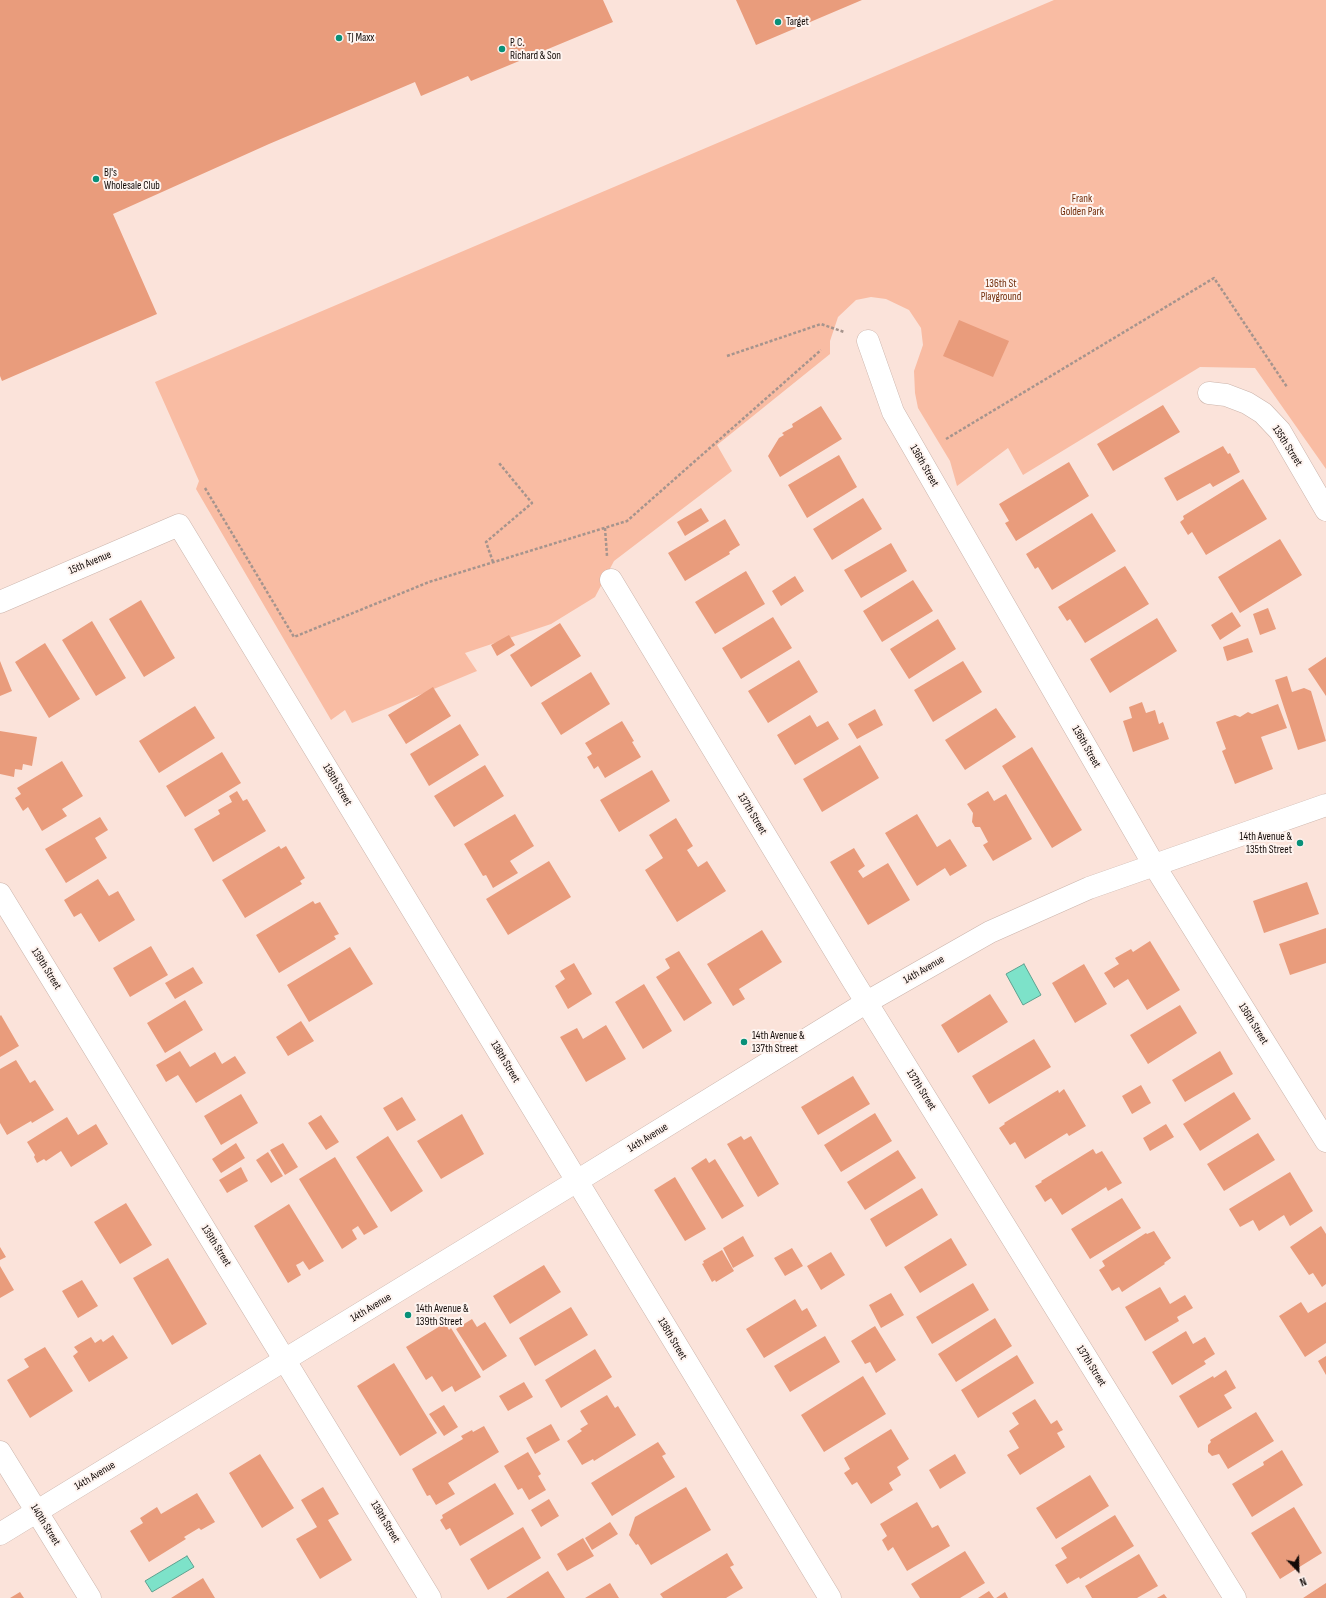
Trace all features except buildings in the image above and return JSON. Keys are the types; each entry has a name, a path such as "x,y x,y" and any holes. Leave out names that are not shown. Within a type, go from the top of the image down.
{"street":[{"name":"136th Street","path":"868,341 893,412 1154,865 1326,1141"},
{"name":"135th Street","path":"1209,393 1226,395 1247,403 1262,413 1280,431 1326,510"},
{"name":"15th Avenue","path":"0,602 179,525"},
{"name":"138th Street","path":"179,525 830,1598"},
{"name":"137th Street","path":"611,580 867,1002 1235,1598"},
{"name":"14th Avenue","path":"0,1534 577,1182 867,1002 990,932 1089,888 1326,805"},
{"name":"139th Street","path":"0,894 430,1598"},
{"name":"140th Street","path":"0,1452 90,1598"}],"path":[{"path":"946,439 1214,278 1287,387"},
{"path":"727,356 821,324"},
{"path":"205,488 294,638 429,582 627,521 821,350"},
{"path":"493,562 486,542 532,503 499,464"}],"green space":[{"name":"Frank Golden Park","path":"1054,0 1326,0 1326,469 1255,368 1200,367 1023,475 1008,448 957,486 950,461 918,408 915,393 914,371 923,345 921,328 909,310 886,299 871,297 856,300 838,317 830,341 830,354 717,445 732,471 614,561 595,597 551,624 465,653 477,671 352,723 345,710 331,720 196,489 199,481 155,382"}],"water":[{"path":"1024,964 1041,995 1023,1005 1006,974"},
{"path":"187,1556 194,1567 152,1592 145,1581"}],"place":[{"name":"Target","path":"778,22"},
{"name":"TJ Maxx","path":"339,38"},
{"name":"P. C. Richard & Son","path":"502,49"},
{"name":"BJ's Wholesale Club","path":"96,179"},
{"name":"14th Avenue & 135th Street","path":"1300,843"},
{"name":"14th Avenue & 137th Street","path":"744,1042"},
{"name":"14th Avenue & 139th Street","path":"408,1315"}],"park label":[{"name":"136th St Playground","path":"1001,290"}]}
